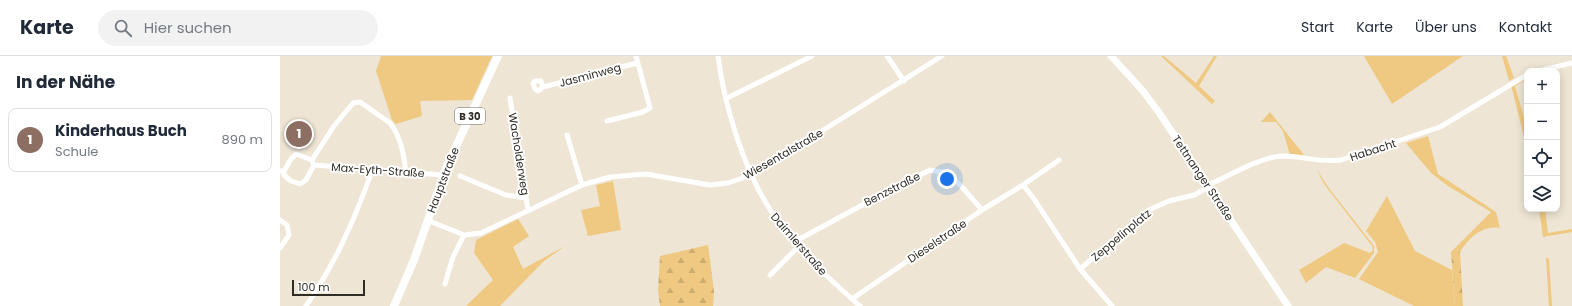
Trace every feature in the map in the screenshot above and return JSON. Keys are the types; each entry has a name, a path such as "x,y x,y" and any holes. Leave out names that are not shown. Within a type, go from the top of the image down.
{"main road":[{"name":"Hauptstraße","path":"394,306 414,260 443,175 498,56"},
{"name":"Tettnanger Straße","path":"1111,56 1143,91 1160,114 1288,306"}],"street":[{"path":"607,121 643,112 650,108 636,56"},
{"name":"Daimlerstraße","path":"718,56 734,126 751,173 769,209 794,242 824,274 860,306"},
{"path":"727,98 812,56"},
{"path":"887,56 904,81"},
{"name":"Wiesentalstraße","path":"464,235 481,233 582,185 610,177 646,174 710,185 728,183 771,163 942,56"},
{"name":"Jasminweg","path":"543,87 637,63"},
{"path":"1551,68 1572,63"},
{"name":"Habacht","path":"1209,186 1268,158 1290,156 1322,161 1341,160 1420,135 1450,122 1524,77"},
{"name":"Wacholderweg","path":"510,98 528,210"},
{"path":"313,163 353,103 360,102 390,123 394,128 403,151 406,173"},
{"path":"567,135 582,185"},
{"name":"Max-Eyth-Straße","path":"313,163 306,180 300,184 291,180 282,171 296,154 313,163 372,171 443,175"},
{"name":"Dieselstraße","path":"852,299 982,210 1023,186 1059,160"},
{"name":"Benzstraße","path":"794,242 930,170 946,173 962,186 982,210"},
{"path":"306,306 338,253 360,206 372,171"},
{"path":"460,176 506,195 526,198"},
{"path":"1023,186 1034,199 1080,270 1112,306"},
{"name":"Zeppelinplatz","path":"1080,270 1149,210 1169,201 1194,195 1209,186"},
{"path":"280,220 287,225 289,235 280,247"},
{"path":"427,220 464,235 453,257 445,284"},
{"path":"770,275 798,246"}],"green space":[{"path":"381,56 492,56 472,100 420,101 422,116 396,124 392,120 376,71"},
{"path":"1161,56 1164,56 1196,83 1214,56 1217,56 1199,86 1215,101 1212,104"},
{"path":"1364,56 1463,56 1392,104"},
{"path":"1502,56 1506,56 1514,78 1509,81"},
{"path":"1524,78 1524,81 1515,86 1524,118 1524,137 1511,85"},
{"path":"1270,112 1304,155 1290,155 1283,131 1276,122 1261,122"},
{"path":"1428,136 1438,174 1496,212 1500,228 1487,229 1472,237 1460,252 1456,247 1491,212 1448,186 1431,173 1406,143"},
{"path":"1316,168 1328,187 1374,246 1374,253 1355,278 1326,267 1306,283 1299,270 1344,243 1370,253 1373,250 1372,246 1324,184"},
{"path":"613,181 621,230 588,236 581,210 600,206 596,185"},
{"path":"1387,196 1415,251 1452,270 1455,306 1414,306 1359,279 1378,252 1375,242 1366,231"},
{"path":"1539,212 1545,212 1548,233 1572,229 1572,232 1543,237"},
{"path":"518,219 529,236 513,247 523,269 565,246 544,261 500,306 466,306 493,280 474,253 476,240"},
{"path":"708,245 714,291 713,306 660,306 658,290 660,256"},
{"path":"1456,247 1460,252 1463,306 1455,306 1451,252"},
{"path":"1546,257 1549,259 1552,306 1549,306"}],"place":[{"name":"Kinderhaus Buch","path":"299,134"}]}
